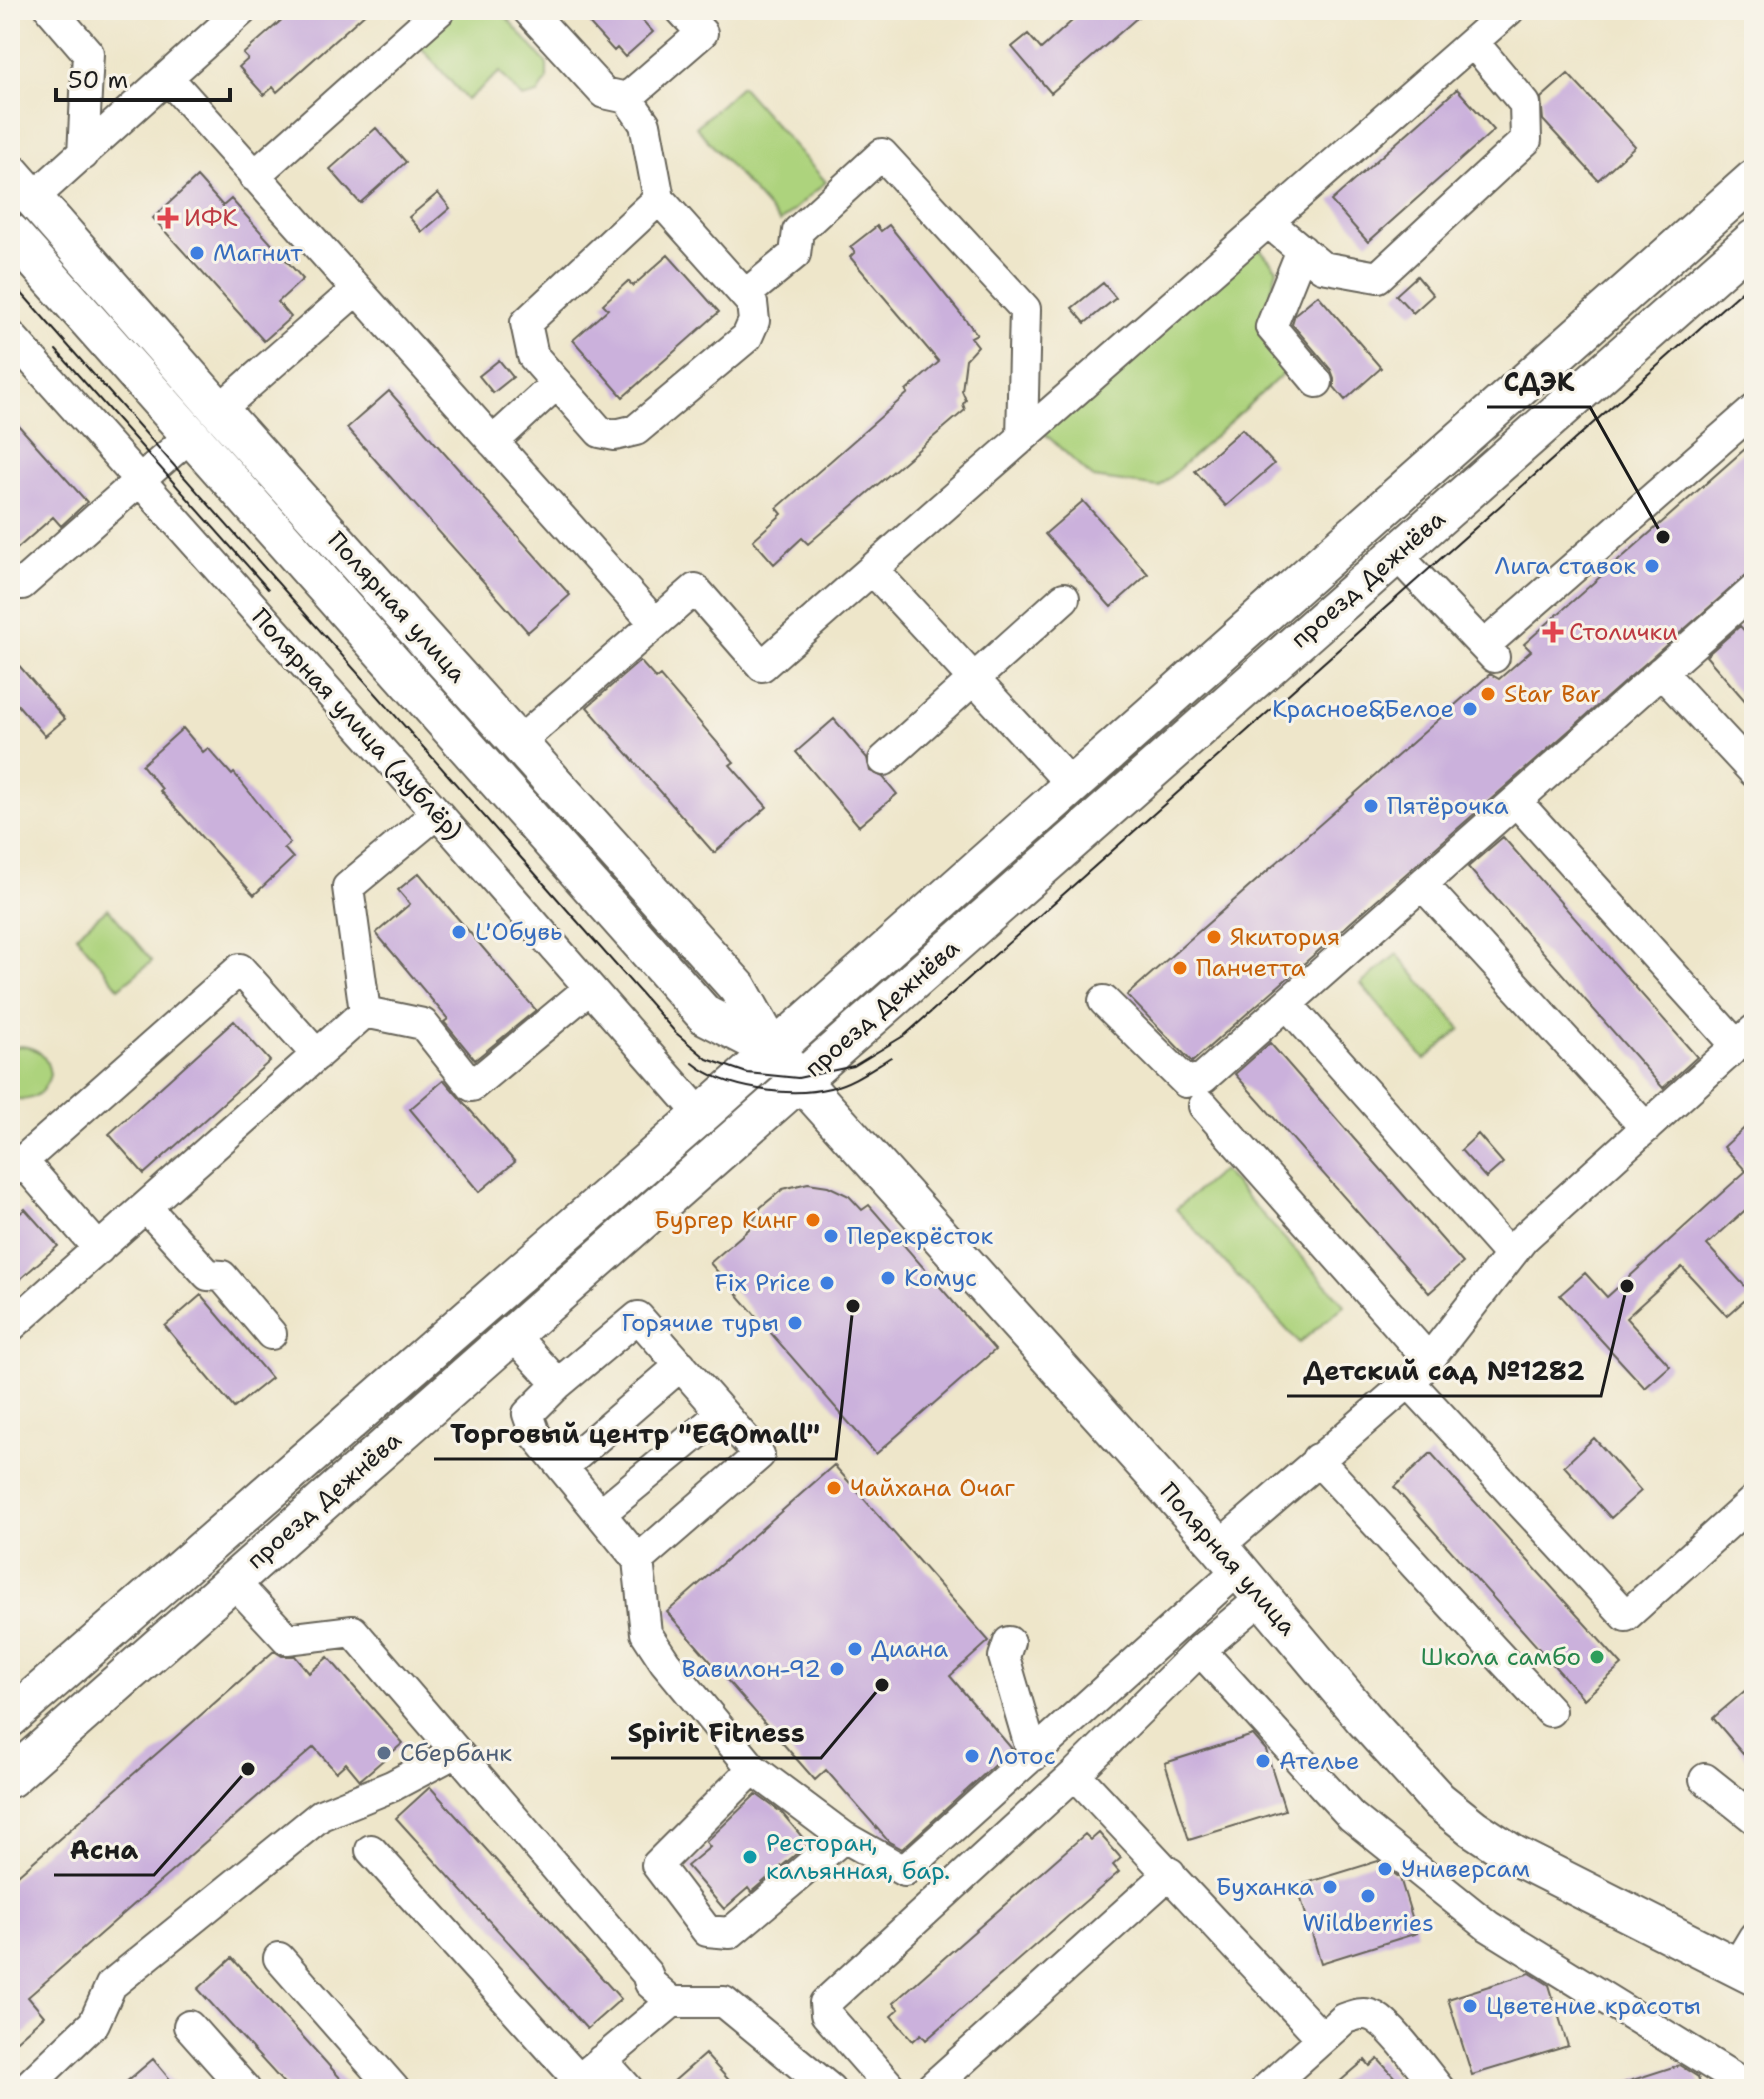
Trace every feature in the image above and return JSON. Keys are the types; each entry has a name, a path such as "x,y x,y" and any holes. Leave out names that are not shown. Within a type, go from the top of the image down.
{"main road":[{"name":"проезд Дежнёва","path":"10,1718 701,1115 1754,179"},
{"name":"Полярная улица","path":"22,185 219,410 738,988 773,1050 1240,1570 1400,1761 1438,1800 1514,1855 1748,1960"},
{"name":"Полярная улица","path":"10,232 705,1015 773,1050"},
{"name":"проезд Дежнёва","path":"10,1778 1754,239"}],"street":[{"path":"51,10 88,53 83,155"},
{"path":"22,185 83,155 242,10"},
{"path":"254,176 440,10"},
{"path":"528,10 604,93 627,98 645,124 659,199 752,303 754,321 747,337 636,430 615,435 600,432 533,356 526,323 659,199"},
{"path":"627,98 702,33 681,10"},
{"path":"519,742 695,589 762,666 1268,222 1490,21 1525,104 1526,140 1378,277 1322,267 1268,222"},
{"path":"168,78 655,623"},
{"path":"745,295 795,254 798,231 882,154 1025,309 1022,438"},
{"path":"1302,250 1271,327 1317,382"},
{"path":"219,410 356,290"},
{"name":"Полярная улица (дублёр)","path":"10,335 437,813 701,1115"},
{"path":"493,442 557,383"},
{"path":"1396,554 1489,652 1754,410"},
{"path":"10,583 22,584 190,436"},
{"path":"872,569 1072,785"},
{"path":"1104,1001 1186,1082 1203,1078 1752,595"},
{"path":"884,760 1064,598"},
{"path":"1661,672 1754,772"},
{"path":"892,2089 826,2014 825,2003 1075,1774 1200,1650 1240,1570 1317,1459 1419,1371 1523,1239 1746,1038 1516,801"},
{"path":"365,1012 348,887 437,813"},
{"path":"1422,884 1646,1128"},
{"path":"99,1249 16,1167 240,969 317,1055"},
{"path":"365,1012 423,1024 472,1086 590,988"},
{"path":"1287,1004 1510,1255"},
{"path":"10,1327 365,1012"},
{"path":"1204,1106 1419,1371 1626,1616 1754,1500"},
{"path":"146,1207 208,1275 222,1276 271,1334"},
{"path":"638,1560 759,1455 638,1317 558,1384 528,1414 535,1434 638,1560 646,1633 665,1662 753,1769 844,1837 904,1871 1240,1570"},
{"path":"512,1334 558,1384"},
{"path":"563,1467 681,1365"},
{"path":"601,1513 722,1413"},
{"path":"1317,1459 1550,1711"},
{"path":"233,1581 287,1639 353,1631 647,1974 650,1983 672,2002"},
{"path":"1009,1642 1004,1657 1033,1756"},
{"path":"1200,1650 1351,1816 1488,1926 1752,2089"},
{"path":"25,2089 94,2023 111,1985 321,1815 392,1786 456,1752"},
{"path":"753,1769 657,1865 707,1931 730,1933 844,1837"},
{"path":"1075,1774 1322,2038"},
{"path":"1705,1779 1754,1818"},
{"path":"371,1850 573,2084 672,2002 724,2002 830,2089"},
{"path":"947,2084 1170,1873"},
{"path":"279,1958 394,2089"},
{"path":"1266,2089 1344,2019 1360,2013 1374,2016 1388,2029 1439,2089"},
{"path":"189,2026 245,2089"},
{"path":"602,2060 628,2089"}],"green space":[{"path":"456,10 500,10 547,64 547,80 538,94 522,98 500,72 467,100 418,44"},
{"path":"741,86 826,182 780,222 696,127"},
{"path":"1255,243 1277,269 1261,329 1289,368 1159,487 1093,478 1043,432"},
{"path":"108,908 152,961 119,988 76,935"},
{"path":"1397,954 1461,1029 1425,1060 1361,984"},
{"path":"20,1046 32,1048 41,1054 50,1075 40,1093 24,1099 10,1097 10,1049"},
{"path":"1222,1170 1345,1305 1299,1343 1176,1209"}],"building":[{"path":"293,10 369,10 277,92 273,87 264,95 239,67 248,59 243,54"},
{"path":"577,10 633,10 653,32 625,57 617,48 614,51"},
{"path":"1084,10 1146,10 1051,93 1012,47 1028,34 1041,49"},
{"path":"1568,74 1635,146 1598,180 1543,120 1541,98"},
{"path":"1457,89 1494,130 1368,242 1331,201"},
{"path":"376,128 406,162 360,203 330,169"},
{"path":"197,177 223,206 231,199 303,279 278,302 291,317 264,341 153,218"},
{"path":"438,193 450,208 422,232 409,217"},
{"path":"889,225 977,334 971,337 978,346 966,359 962,391 966,400 963,404 965,410 808,544 802,538 774,564 753,540 782,514 777,508 939,362 850,257 855,252 850,247 877,226 881,231"},
{"path":"668,255 719,312 623,397 573,340 608,309 603,304 628,281 633,286"},
{"path":"1417,276 1433,295 1413,313 1396,295"},
{"path":"1103,283 1116,298 1085,323 1072,308"},
{"path":"1318,295 1381,368 1345,400 1334,387 1331,370 1292,324 1295,314"},
{"path":"499,360 513,377 493,393 479,376"},
{"path":"389,391 570,595 528,632 347,428"},
{"path":"10,416 87,502 61,526 53,517 10,555"},
{"path":"1242,429 1274,464 1226,506 1195,471"},
{"path":"1754,441 1754,568 1192,1062 1127,995 1490,674 1499,679 1531,651 1524,644"},
{"path":"1083,501 1148,574 1111,607 1045,534"},
{"path":"1740,626 1754,641 1754,711 1706,656"},
{"path":"10,655 65,719 45,736 10,696"},
{"path":"640,661 656,679 660,676 734,762 730,765 767,807 714,853 587,707"},
{"path":"834,719 867,758 870,771 883,777 897,794 859,826 796,752"},
{"path":"183,728 203,752 208,748 232,775 234,773 290,843 284,848 293,858 254,895 160,791 162,789 142,765"},
{"path":"1503,837 1697,1057 1663,1088 1468,867"},
{"path":"419,873 536,1010 475,1060 444,1022 448,1019 376,933 410,904 398,890"},
{"path":"234,1021 270,1061 144,1174 109,1134"},
{"path":"1270,1043 1463,1263 1429,1293 1235,1074"},
{"path":"444,1080 515,1162 479,1192 410,1109"},
{"path":"1754,1119 1754,1202 1707,1245 1752,1294 1727,1316 1682,1267 1626,1318 1670,1366 1645,1388 1560,1295 1585,1273 1607,1297 1746,1171 1724,1147"},
{"path":"1478,1134 1503,1163 1486,1178 1461,1150"},
{"path":"808,1183 828,1186 849,1196 862,1210 869,1205 995,1350 876,1454 710,1263 749,1229 761,1207 783,1189"},
{"path":"25,1209 58,1246 10,1288 10,1222"},
{"path":"201,1295 271,1378 234,1408 165,1326"},
{"path":"1594,1438 1641,1491 1611,1518 1564,1466"},
{"path":"1431,1453 1622,1665 1584,1699 1394,1487"},
{"name":"Вавилон-92","path":"834,1465 989,1641 950,1676 1012,1749 902,1849 889,1842 826,1770 815,1780 667,1612"},
{"path":"274,1651 282,1656 295,1656 309,1673 328,1657 403,1743 360,1780 346,1763 336,1772 314,1747 28,1997 44,2016 10,2046 10,1882"},
{"path":"1754,1683 1754,1766 1713,1718"},
{"path":"1253,1735 1266,1750 1285,1810 1189,1840 1165,1763"},
{"path":"430,1787 621,1999 587,2029 396,1818"},
{"name":"Ресторан, кальянная, бар.","path":"756,1794 782,1813 808,1844 751,1892 748,1888 724,1909 687,1866 710,1847 706,1842"},
{"path":"1099,1833 1121,1858 1113,1865 1119,1872 926,2040 921,2034 913,2041 891,2016 899,2009 893,2003 1085,1834 1091,1840"},
{"path":"1378,1861 1400,1878 1417,1933 1321,1963 1297,1886"},
{"path":"232,1958 350,2089 289,2089 198,1989"},
{"path":"1530,1973 1549,1985 1568,2046 1472,2075 1448,1999"},
{"path":"705,2054 737,2089 665,2089"},
{"path":"153,2059 178,2089 118,2089"},
{"path":"1378,2059 1405,2089 1331,2089 1365,2060 1370,2066"},
{"path":"1679,2065 1698,2077 1702,2089 1617,2089 1617,2085"}],"tram line":[{"path":"10,280 676,1033 707,1059 747,1073 798,1078 854,1066 905,1035 1754,280"},
{"path":"56,350 268,589"},
{"path":"693,1063 706,1072 740,1085 796,1092 838,1086 891,1057"}],"place":[{"name":"ИФК","path":"168,218"},
{"name":"Магнит","path":"197,253"},
{"name":"СДЭК","path":"1663,537"},
{"name":"Лига ставок","path":"1652,566"},
{"name":"Столички","path":"1553,632"},
{"name":"Star Bar","path":"1488,694"},
{"name":"Красное&Белое","path":"1470,709"},
{"name":"Пятёрочка","path":"1371,806"},
{"name":"L'Обувь","path":"459,932"},
{"name":"Якитория","path":"1214,937"},
{"name":"Панчетта","path":"1180,968"},
{"name":"Бургер Кинг","path":"813,1220"},
{"name":"Перекрёсток","path":"831,1236"},
{"name":"Комус","path":"888,1278"},
{"name":"Fix Price","path":"827,1283"},
{"name":"Детский сад №1282","path":"1627,1286"},
{"name":"Торговый центр \"EGOmall\"","path":"853,1306"},
{"name":"Горячие туры","path":"795,1323"},
{"name":"Чайхана Очаг","path":"834,1488"},
{"name":"Диана","path":"855,1649"},
{"name":"Школа самбо","path":"1597,1657"},
{"name":"Вавилон-92","path":"837,1669"},
{"name":"Spirit Fitness","path":"882,1685"},
{"name":"Сбербанк","path":"384,1753"},
{"name":"Лотос","path":"972,1756"},
{"name":"Ателье","path":"1263,1761"},
{"name":"Асна","path":"248,1769"},
{"name":"Ресторан, кальянная, бар.","path":"750,1857"},
{"name":"Универсам","path":"1385,1869"},
{"name":"Буханка","path":"1330,1887"},
{"name":"Wildberries","path":"1368,1896"},
{"name":"Цветение красоты","path":"1470,2006"}]}
